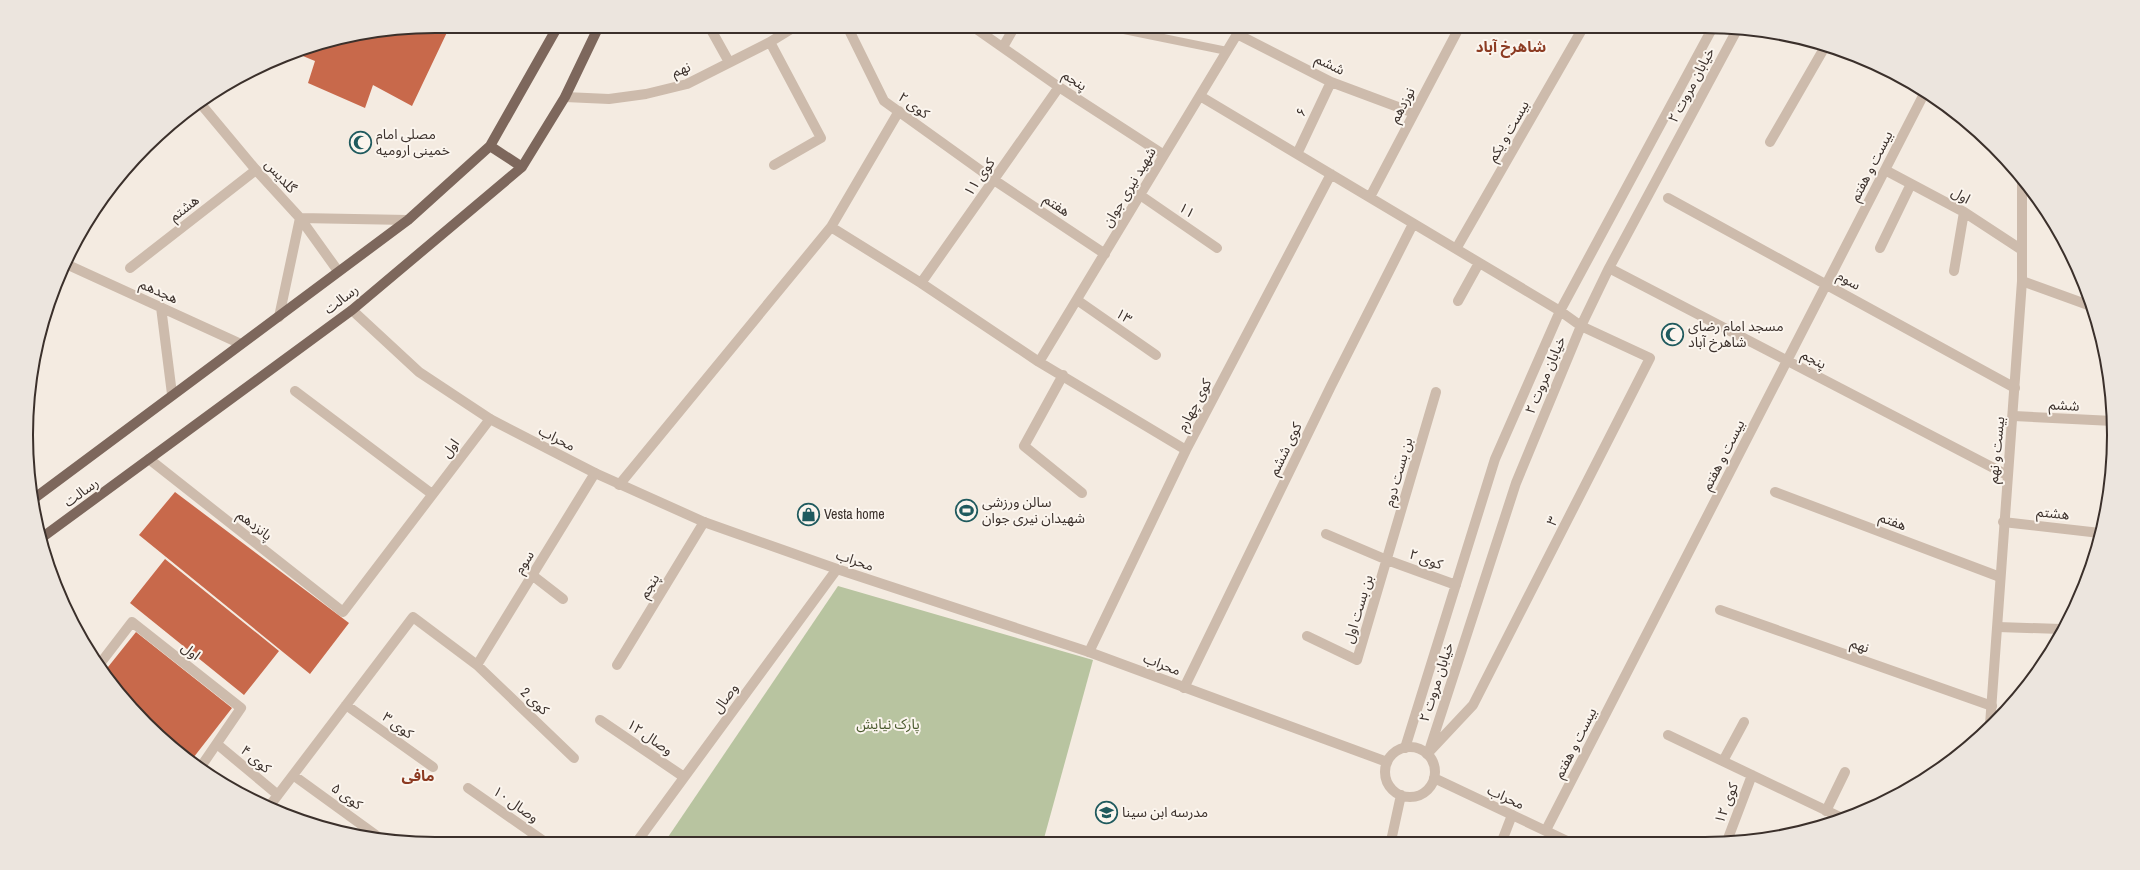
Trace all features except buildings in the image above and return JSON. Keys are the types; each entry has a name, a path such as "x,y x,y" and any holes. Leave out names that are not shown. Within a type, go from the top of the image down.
{"main road":[{"name":"رسالت","path":"38,496 172,394 408,220 490,146 554,33"},
{"name":"رسالت","path":"46,535 352,310 522,167 565,97 596,33"},
{"path":"490,146 522,167"}],"street":[{"path":"713,33 729,62"},
{"name":"نهم","path":"565,97 609,99 646,94 687,84 770,42 785,33"},
{"name":"کوی ۲","path":"850,33 884,100 994,180"},
{"name":"پنجم","path":"982,33 1059,87 1164,155"},
{"path":"1003,47 1011,33"},
{"name":"شهید نیری جوان","path":"1039,362 1237,33"},
{"name":"ششم","path":"1244,33 1331,82 1414,113"},
{"name":"نوزدهم","path":"1370,197 1456,33"},
{"name":"بیست و یکم","path":"1456,249 1580,33"},
{"name":"خیابان مروت ۲","path":"1405,748 1495,459 1560,311 1709,33"},
{"name":"خیابان مروت ۲","path":"1427,754 1516,482 1581,326 1609,268 1735,34"},
{"path":"770,42 821,138 774,165"},
{"path":"1770,142 1823,51"},
{"name":"۶","path":"1297,154 1331,82"},
{"name":"کوی ۱۱","path":"922,283 1059,87"},
{"path":"1200,96 1560,311 1581,326"},
{"name":"بیست و هفتم","path":"1546,830 1922,97"},
{"name":"گلدیس","path":"203,107 256,170 300,218 338,271"},
{"path":"619,485 831,227 899,111"},
{"name":"هشتم","path":"130,268 256,170"},
{"name":"اول","path":"1884,170 1964,212 2022,250"},
{"name":"کوی چهارم","path":"1090,652 1186,450 1330,174"},
{"name":"هفتم","path":"994,180 1105,254"},
{"path":"1880,248 1910,184"},
{"name":"بیست و نهم","path":"1991,717 2007,475 2014,416 2022,281 2022,188"},
{"name":"۱۱","path":"1140,195 1218,248"},
{"name":"سوم","path":"1668,198 2015,388"},
{"path":"1954,270 1964,212"},
{"path":"278,317 300,218 408,220"},
{"name":"کوی ششم","path":"1184,688 1331,386 1413,224"},
{"path":"831,227 922,283 1039,362 1186,450"},
{"path":"1458,301 1479,263"},
{"name":"هجدهم","path":"70,266 241,344"},
{"name":"پنجم","path":"1609,268 2007,475"},
{"path":"2022,281 2085,304"},
{"name":"۱۳","path":"1077,300 1156,355"},
{"path":"161,307 172,394"},
{"name":"محراب","path":"352,310 419,372 490,419 619,485 704,522 837,569 1090,652 1387,762"},
{"name":"۳","path":"1427,754 1472,705 1650,358 1581,326"},
{"path":"1063,375 1024,446 1082,493"},
{"path":"295,391 432,494"},
{"name":"بن بست دوم","path":"1387,560 1436,392"},
{"name":"ششم","path":"2014,416 2106,421"},
{"name":"اول","path":"343,612 490,419"},
{"name":"پانزدهم","path":"149,460 343,612"},
{"name":"سوم","path":"477,665 595,473"},
{"name":"هفتم","path":"1775,492 2000,577"},
{"name":"پنجم","path":"617,665 704,522"},
{"name":"هشتم","path":"2004,522 2095,532"},
{"name":"کوی ۲","path":"1326,534 1387,560 1456,585"},
{"name":"بن بست اول","path":"1307,636 1357,660 1387,560"},
{"name":"وصال","path":"641,837 837,569"},
{"path":"532,575 563,599"},
{"name":"نهم","path":"1720,610 1992,706"},
{"name":"کوی 2","path":"346,705 413,617 477,665 574,758"},
{"name":"اول","path":"103,660 132,622 241,708 217,744"},
{"path":"1998,627 2057,629"},
{"path":"272,802 346,705"},
{"name":"کوی ۳","path":"346,705 433,768"},
{"name":"وصال ۱۲","path":"600,720 684,777"},
{"path":"1723,761 1744,722"},
{"path":"1668,735 1836,815"},
{"path":"203,763 217,744"},
{"name":"کوی ۴","path":"217,744 278,795"},
{"path":"1413,747 1427,754 1434,766 1434,778 1425,792 1418,796 1401,795 1394,791 1387,781 1385,770 1387,762 1397,750 1413,747"},
{"path":"1826,811 1846,772"},
{"name":"کوی ۵","path":"293,775 371,832"},
{"name":"کوی ۱۲","path":"1728,836 1752,775"},
{"name":"محراب","path":"1434,778 1559,837"},
{"name":"وصال ۱۰","path":"468,788 538,837"},
{"path":"1392,837 1401,795"},
{"path":"1504,837 1512,815"}],"lane":[{"path":"1139,33 1227,51"}],"green space":[{"name":"پارک نیایش","path":"838,586 1093,660 1044,837 668,837"}],"place":[{"name":"مصلی امام خمینی ارومیه","path":"361,142"},
{"name":"مسجد امام رضای شاهرخ آباد","path":"1673,334"},
{"name":"سالن ورزشی شهیدان نیری جوان","path":"966,510"},
{"name":"Vesta home","path":"809,514"},
{"name":"مدرسه ابن سینا","path":"1107,812"}],"district":[{"name":"شاهرخ آباد","path":"1511,47"},
{"name":"مافی","path":"418,776"}]}
